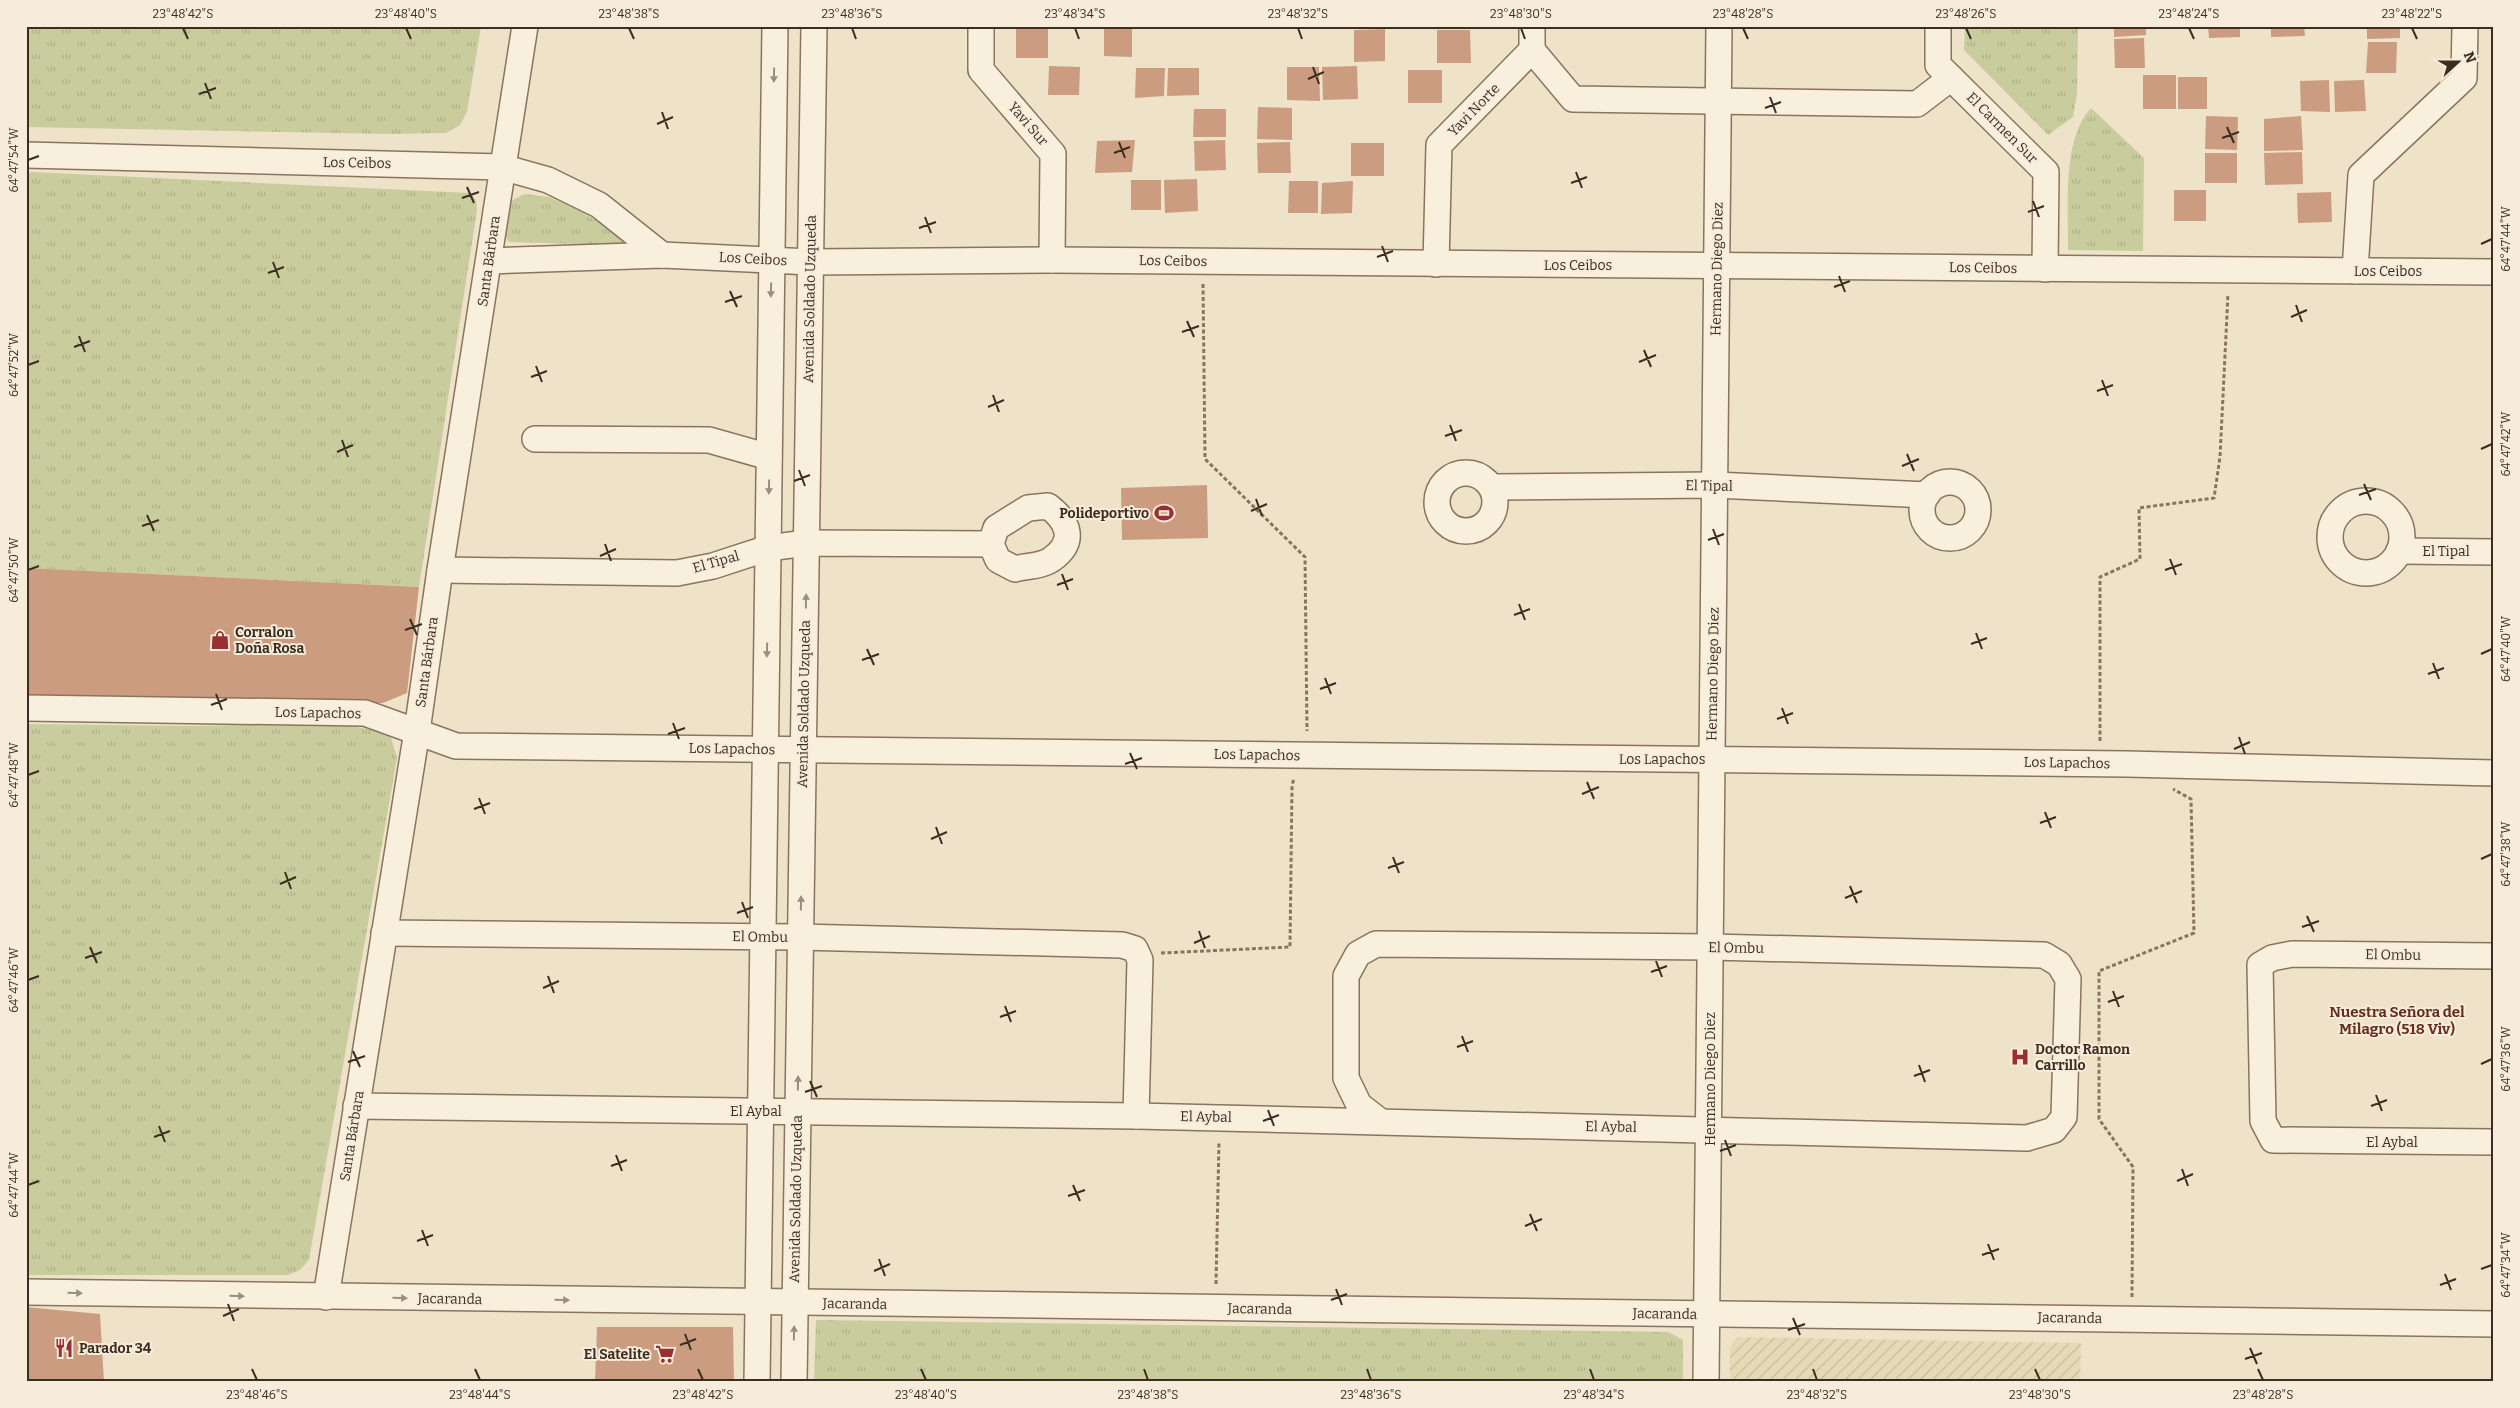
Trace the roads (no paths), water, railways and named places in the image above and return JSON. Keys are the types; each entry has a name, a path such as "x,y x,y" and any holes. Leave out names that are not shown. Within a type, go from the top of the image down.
{"street":[{"name":"Santa Bárbara","path":"326,1297 417,731 440,570 525,26"},
{"path":"757,1382 775,26"},
{"name":"Avenida Soldado Uzqueda","path":"794,1382 814,26"},
{"name":"Yavi Sur","path":"981,26 982,70 1053,154 1052,260"},
{"name":"Hermano Diego Diez","path":"1706,1382 1710,1130 1719,26"},
{"name":"El Carmen Sur","path":"1938,26 1938,65 2046,172 2046,269"},
{"path":"2355,271 2361,175 2464,78 2465,26"},
{"path":"1532,38 1574,99 1917,104 1951,78"},
{"name":"Yavi Norte","path":"1436,264 1439,145 1532,38"},
{"name":"Los Ceibos","path":"26,155 502,167 548,180 599,205 662,255"},
{"name":"Los Ceibos","path":"489,261 662,255 811,262 1052,260 2494,272"},
{"path":"535,439 709,440 769,457"},
{"name":"El Tipal","path":"1492,487 1715,485 1927,495"},
{"name":"El Tipal","path":"440,570 677,573 713,566 768,548 806,543 991,544"},
{"name":"El Tipal","path":"2399,551 2494,552"},
{"name":"Los Lapachos","path":"26,708 365,713 456,746 2127,764 2494,773"},
{"name":"El Ombu","path":"384,933 800,937 1122,945 1136,951 1140,960 1136,1116"},
{"name":"El Ombu","path":"1381,1122 1359,1105 1346,1078 1346,976 1358,954 1376,944 1710,947 2044,955 2058,964 2068,979 2064,1116 2054,1130"},
{"name":"El Ombu","path":"2290,1141 2273,1140 2263,1121 2260,965 2272,958 2292,954 2494,956"},
{"name":"El Aybal","path":"356,1106 1136,1116 2027,1138 2054,1130"},
{"name":"El Aybal","path":"2290,1141 2494,1142"},
{"name":"Jacaranda","path":"26,1292 758,1303 2494,1324"}],"place":[{"name":"Polideportivo","path":"1164,513"},
{"name":"Corralon Doña Rosa","path":"220,640"},
{"name":"Doctor Ramon Carrillo","path":"2020,1057"},
{"name":"Parador 34","path":"64,1348"},
{"name":"El Satelite","path":"665,1354"}],"district":[{"name":"Nuestra Señora del Milagro (518 Viv)","path":"2397,1020"}]}
